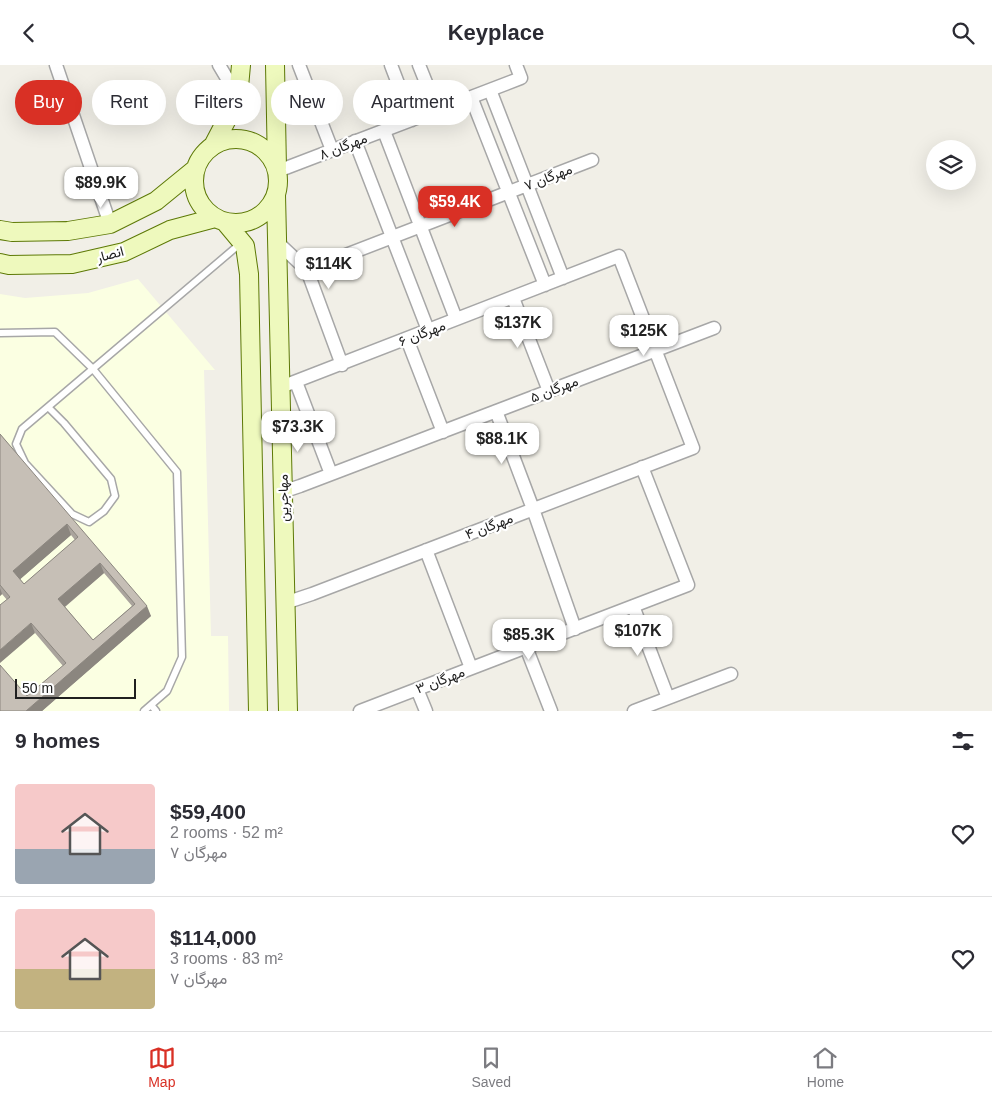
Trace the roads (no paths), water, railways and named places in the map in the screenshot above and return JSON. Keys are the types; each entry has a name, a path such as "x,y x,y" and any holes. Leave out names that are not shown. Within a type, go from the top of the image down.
{"main road":[{"path":"240,80 241,65"},
{"path":"276,66 278,171 278,183 276,195 270,206 261,215 250,221 238,223 220,220 206,211 199,202 195,192 194,170 199,160 214,144 225,140 236,138 257,144 273,160 278,171"},
{"path":"214,144 224,125"},
{"path":"0,230 12,232 68,231 110,223 156,201 194,170"},
{"name":"مهاجرین","path":"276,195 277,242 288,385 282,492 288,711"},
{"name":"مهاجرین","path":"220,220 246,246 249,274 258,711"},
{"name":"انصار","path":"0,263 9,265 72,264 124,251 170,230 220,220"},
{"path":"256,602 285,603"}],"street":[{"path":"56,65 110,223"},
{"path":"219,65 228,80"},
{"path":"299,65 332,150"},
{"path":"391,65 397,80"},
{"path":"419,65 425,80"},
{"name":"مهرگان ۸","path":"472,97 521,78 516,65"},
{"path":"490,90 563,278"},
{"path":"472,100 545,285"},
{"name":"مهرگان ۸","path":"278,171 399,125"},
{"path":"384,131 456,319"},
{"path":"355,141 428,330"},
{"name":"مهرگان ۷","path":"307,271 592,160"},
{"path":"277,242 307,271 342,365"},
{"name":"مهرگان ۶","path":"288,385 619,256 656,350"},
{"path":"513,297 549,391"},
{"name":"مهرگان ۵","path":"282,492 714,328"},
{"path":"407,339 443,432"},
{"name":"مهرگان ۴","path":"285,603 693,447 656,350"},
{"path":"288,385 331,474"},
{"path":"496,411 575,629"},
{"name":"مهرگان ۳","path":"360,711 688,585 642,467"},
{"path":"426,550 472,668"},
{"path":"633,607 668,698"},
{"path":"526,647 550,711"},
{"path":"634,711 731,674"},
{"path":"417,689 426,711"}],"lane":[{"path":"48,407 64,423 111,479 115,496 104,511 89,522 72,514 25,463 16,444 22,429 48,407 93,369 242,243"},
{"path":"0,333 55,332 93,369 177,472 182,657 167,691 144,711"},
{"path":"151,705 156,711"}]}
